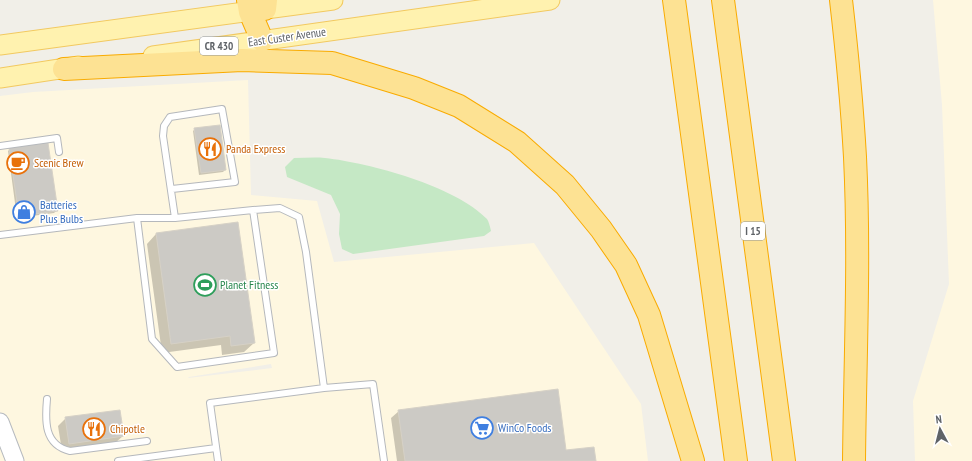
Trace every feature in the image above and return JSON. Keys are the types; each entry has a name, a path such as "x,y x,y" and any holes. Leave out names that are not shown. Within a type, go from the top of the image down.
{"highway":[{"path":"669,0 684,71"},
{"path":"674,0 736,461"},
{"name":"I 15","path":"723,0 784,461"},
{"path":"841,0 855,158 857,230 854,461"},
{"path":"257,5 262,40"},
{"path":"64,68 242,60 332,64 414,88 459,106 511,138 565,185 601,229 626,265 649,315 693,461"}],"main road":[{"path":"0,45 257,5 333,0"},
{"name":"East Custer Avenue","path":"0,78 550,0"}],"street":[{"path":"0,422 16,461"}],"lane":[{"path":"172,189 235,182 222,109 170,117 164,126 163,136 172,189 175,218"},
{"path":"0,146 57,138 59,152"},
{"path":"0,235 137,218 175,218 280,208 300,217 324,388"},
{"path":"137,218 152,339 177,367 274,353 253,210"},
{"path":"218,461 210,403 324,388 374,384 384,461"},
{"path":"46,399 46,420 51,438 60,449 70,451 147,441"},
{"path":"118,461 216,448"}],"shaded area":[{"path":"933,0 972,0 972,461 915,461 913,401 949,284 942,105"},
{"path":"248,80 251,195 317,201 334,262 534,243 641,404 648,461 0,461 0,96 33,92","holes":["271,364 272,368 188,378"]}],"green space":[{"path":"294,158 321,158 344,161 365,165 411,178 455,196 473,207 487,219 491,231 484,236 353,254 342,249 339,234 340,214 331,195 287,177 285,167"}],"building":[{"path":"220,125 226,170 201,173 194,128"},
{"path":"48,143 58,211 19,216 9,148"},
{"name":"Planet Fitness","path":"238,222 255,343 231,346 230,336 171,344 156,233"},
{"name":"WinCo Foods","path":"558,389 566,450 594,447 596,461 405,461 398,410"},
{"path":"120,410 124,436 69,444 65,417"}],"place":[{"name":"Panda Express","path":"210,149"},
{"name":"Scenic Brew","path":"18,163"},
{"name":"Batteries Plus Bulbs","path":"24,212"},
{"name":"Planet Fitness","path":"205,285"},
{"name":"WinCo Foods","path":"482,428"},
{"name":"Chipotle","path":"94,429"}]}
